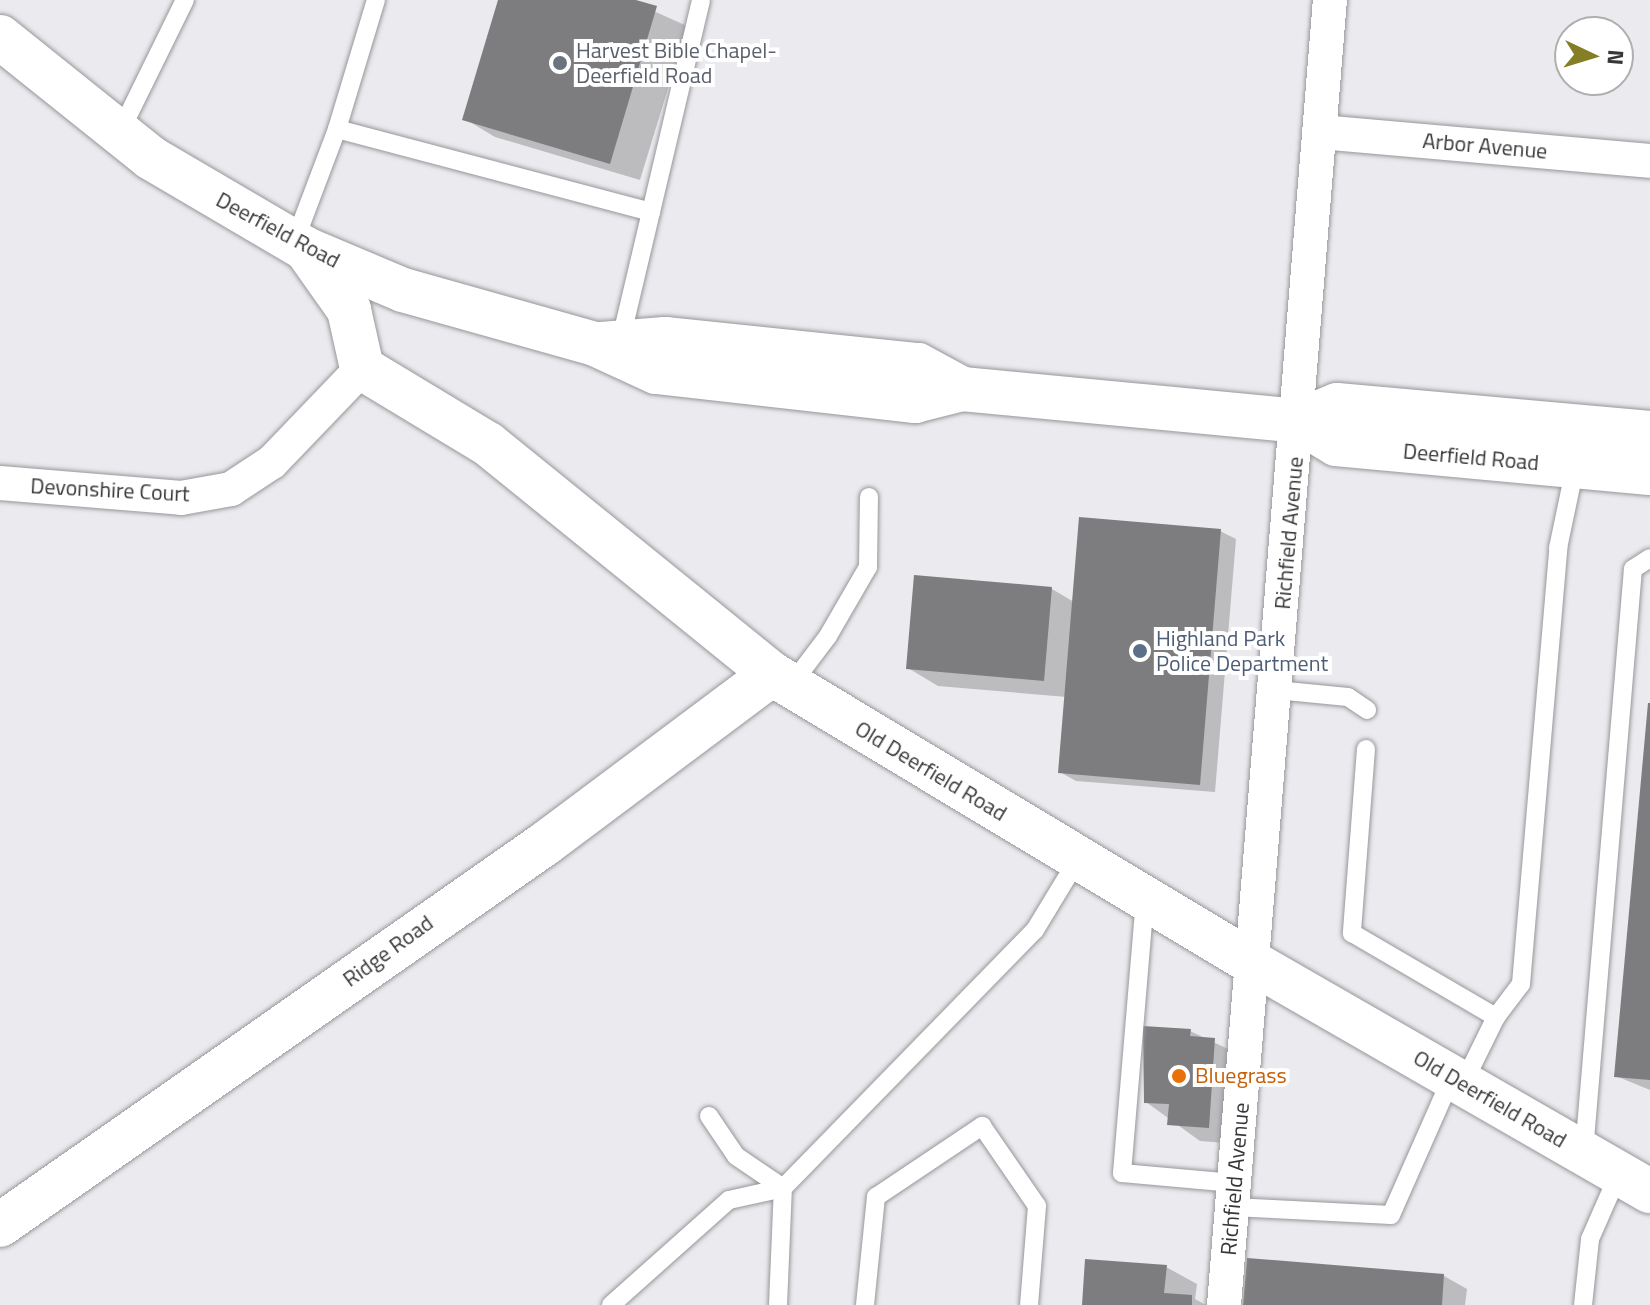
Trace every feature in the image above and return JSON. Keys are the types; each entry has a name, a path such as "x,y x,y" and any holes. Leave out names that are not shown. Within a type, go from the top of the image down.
{"street":[{"name":"Richfield Avenue","path":"1224,1305 1330,0"},
{"name":"Deerfield Road","path":"0,37 119,134 300,246 403,290 607,344 656,372 915,401 962,389 1298,421 1336,444 1650,473"},
{"name":"Arbor Avenue","path":"1320,132 1650,161"},
{"path":"300,246 349,310 362,368"},
{"name":"Devonshire Court","path":"0,483 181,498 231,489 272,462 362,368"},
{"name":"Old Deerfield Road","path":"362,368 488,444 781,680 1253,963 1618,1172"},
{"name":"Deerfield Road","path":"1298,421 1337,405 1650,433"},
{"name":"Ridge Road","path":"0,1225 781,680"}],"lane":[{"path":"119,134 185,0"},
{"path":"300,246 376,0"},
{"path":"607,344 651,212 701,0"},
{"path":"337,129 651,212"},
{"path":"1145,899 1122,1173 1233,1195 1391,1215 1458,1080 1496,1017 1521,984 1558,548 1575,467"},
{"path":"781,680 828,636 868,567 869,497"},
{"path":"1583,1305 1590,1239 1618,1172 1633,569 1650,558"},
{"path":"1276,690 1348,697 1367,710"},
{"path":"1366,749 1352,933 1496,1017"},
{"path":"611,1305 729,1200 783,1188 1035,930 1078,859"},
{"path":"709,1116 736,1156 783,1188"},
{"path":"865,1305 876,1197 982,1126 1037,1206 1029,1305"},
{"path":"778,1305 783,1188"}],"building":[{"name":"Harvest Bible Chapel- Deerfield Road","path":"498,0 636,0 657,6 610,164 462,120"},
{"name":"Highland Park Police Department","path":"1079,517 1221,529 1200,785 1058,773"},
{"path":"914,575 1052,587 1044,681 906,669"},
{"path":"1650,703 1650,1080 1614,1077"},
{"name":"Bluegrass","path":"1143,1026 1191,1029 1190,1036 1215,1038 1209,1128 1167,1125 1169,1104 1144,1103"},
{"path":"1247,1258 1444,1274 1442,1305 1243,1305"},
{"path":"1085,1259 1167,1265 1164,1293 1192,1295 1192,1305 1082,1305"}],"place":[{"name":"Harvest Bible Chapel- Deerfield Road","path":"560,63"},
{"name":"Highland Park Police Department","path":"1140,651"},
{"name":"Bluegrass","path":"1179,1076"}]}
